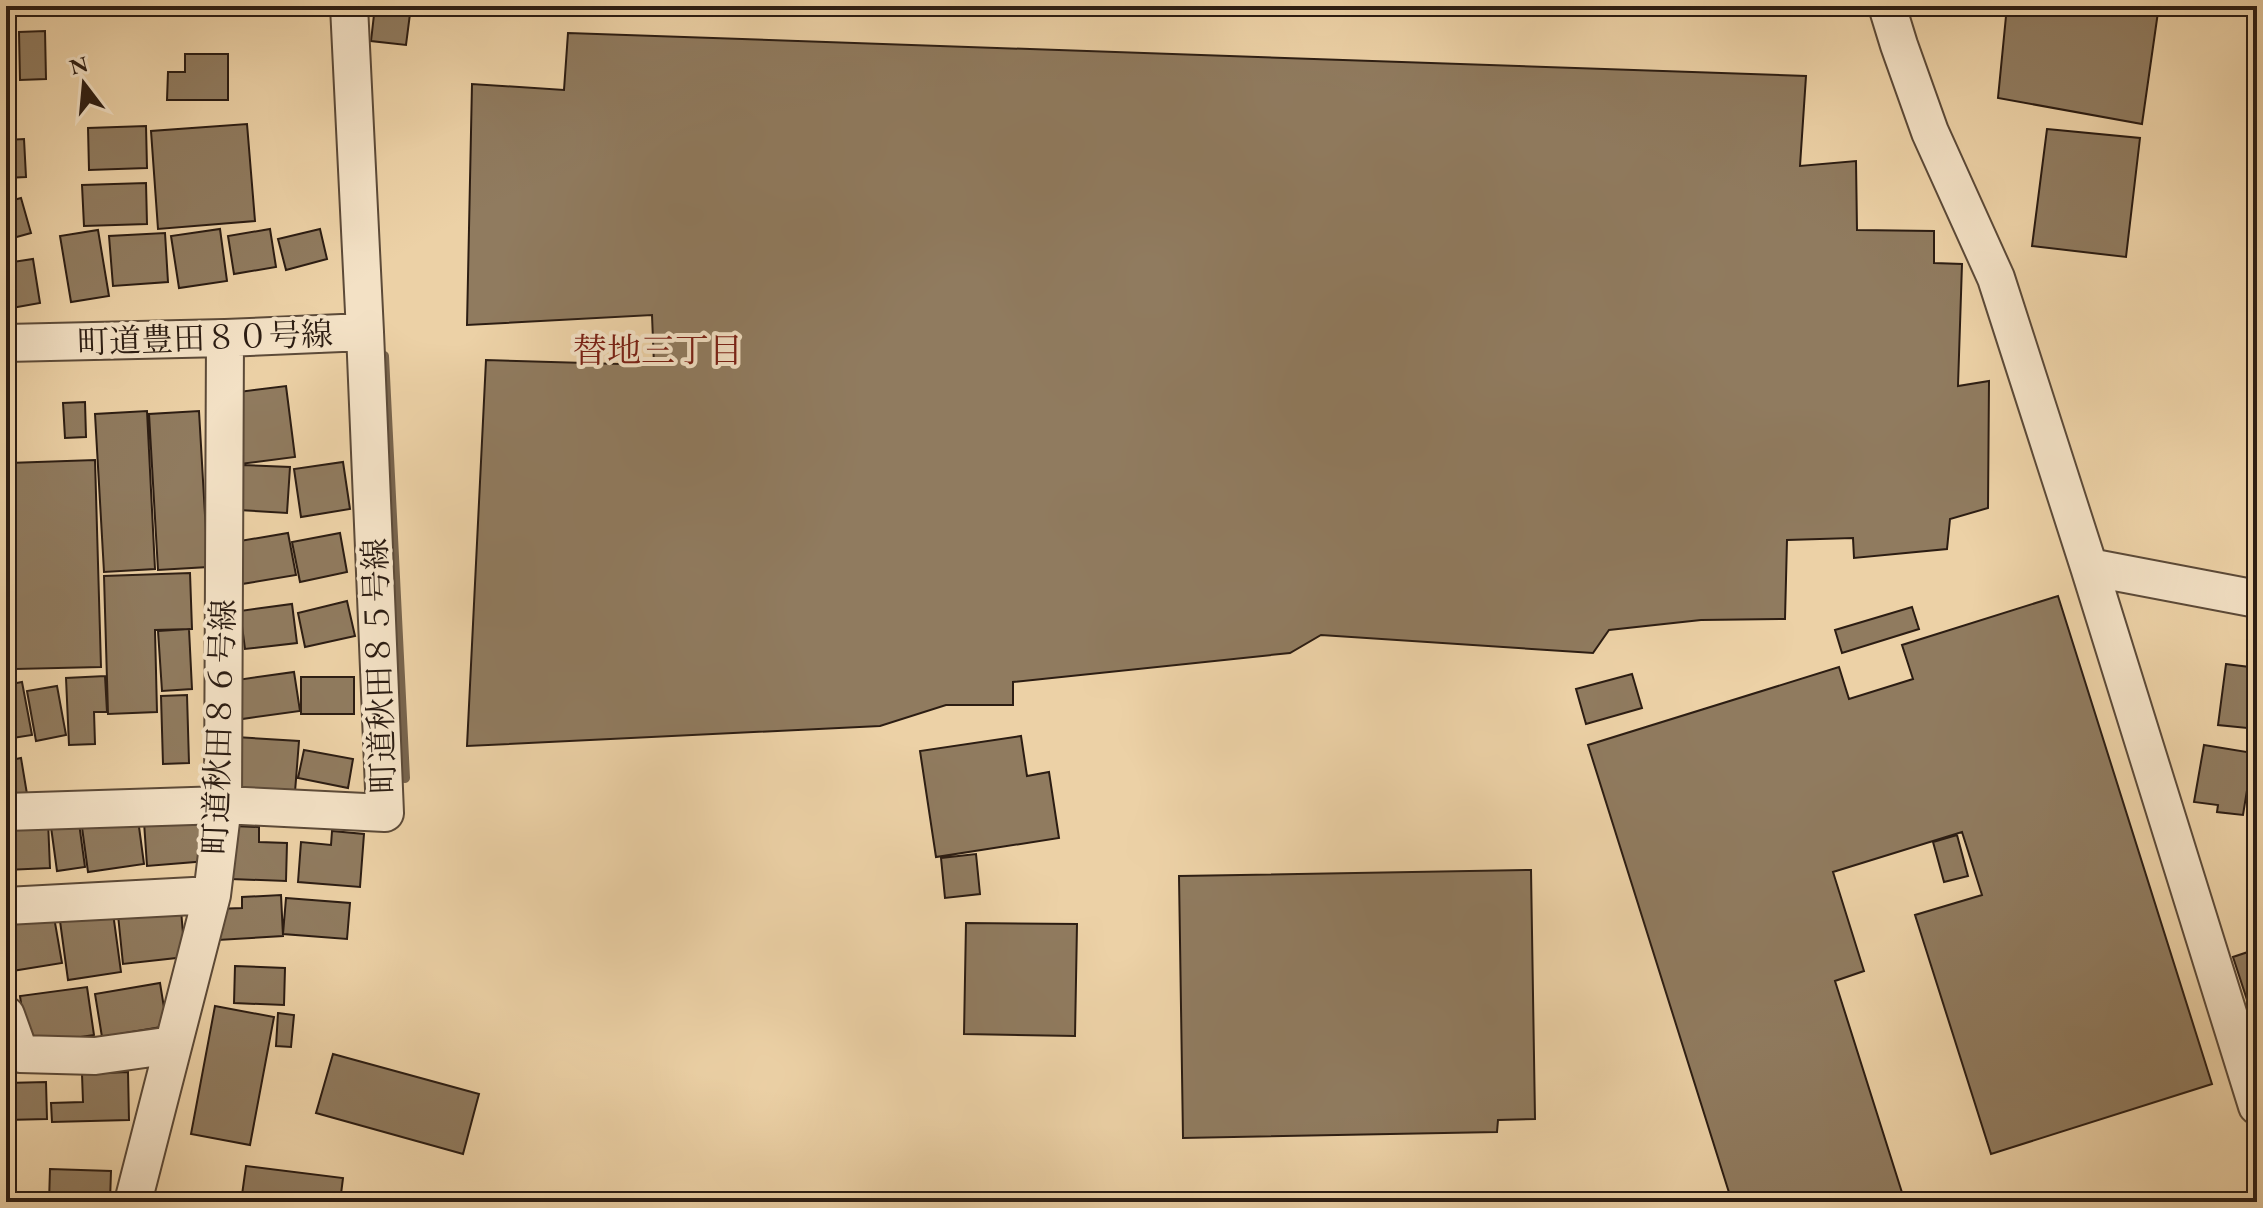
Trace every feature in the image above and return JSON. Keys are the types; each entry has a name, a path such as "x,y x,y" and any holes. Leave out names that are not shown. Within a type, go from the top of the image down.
{"street":[{"name":"町道豊田８０号線","path":"6,343 365,332 349,6"},
{"path":"1887,6 1930,132 1996,278 2257,1106"},
{"name":"町道秋田８５号線","path":"6,812 223,805 385,813 365,332"},
{"name":"町道秋田８６号線","path":"133,1202 212,895 223,805 225,338"},
{"path":"2089,567 2257,599"},
{"path":"6,906 212,895"},
{"path":"6,1015 20,1054 95,1056 173,1045"}],"building":[{"path":"375,6 411,6 406,45 371,41"},
{"path":"2007,6 2113,6 2158,12 2142,124 1998,98"},
{"path":"45,31 46,79 20,80 19,32"},
{"path":"568,33 1806,76 1800,166 1856,161 1857,230 1934,231 1934,263 1962,264 1958,386 1989,381 1988,508 1950,519 1947,549 1854,558 1853,538 1787,540 1785,619 1701,620 1609,630 1593,653 1321,635 1290,653 1013,682 1013,705 946,705 880,726 467,746 486,360 654,365 652,315 467,325 472,84 564,90"},
{"path":"185,54 228,54 228,100 167,100 168,72 185,72"},
{"path":"247,124 255,221 158,229 151,131"},
{"path":"146,126 147,168 89,170 88,128"},
{"path":"2047,129 2140,138 2126,257 2032,246"},
{"path":"24,139 26,177 6,178 6,140"},
{"path":"146,183 147,224 84,226 82,185"},
{"path":"21,198 31,233 6,240 6,202"},
{"path":"220,229 227,281 179,288 171,236"},
{"path":"270,229 276,267 234,274 228,236"},
{"path":"320,229 327,259 286,270 278,239"},
{"path":"98,230 109,296 71,302 60,236"},
{"path":"165,233 168,282 113,286 109,236"},
{"path":"33,259 40,303 6,309 6,263"},
{"path":"286,386 295,457 240,464 231,393"},
{"path":"85,402 86,437 65,438 63,403"},
{"path":"147,411 155,569 104,572 95,414"},
{"path":"199,411 208,567 158,570 149,414"},
{"path":"95,460 101,667 15,669 9,463"},
{"path":"343,462 350,509 301,517 294,469"},
{"path":"241,465 290,467 287,513 239,510"},
{"path":"288,533 296,575 242,584 234,542"},
{"path":"340,533 347,572 300,582 292,542"},
{"path":"190,573 192,629 155,630 157,712 108,714 104,576"},
{"path":"2058,596 2212,1084 1991,1154 1915,915 1982,895 1962,832 1833,872 1864,971 1835,981 1905,1202 1732,1202 1588,745 1839,667 1849,699 1913,679 1902,645"},
{"path":"347,601 355,636 305,647 298,613"},
{"path":"292,604 297,643 245,649 240,611"},
{"path":"1912,607 1919,629 1842,653 1835,630"},
{"path":"189,629 192,689 162,691 158,631"},
{"path":"2226,664 2257,668 2257,729 2218,725"},
{"path":"294,672 300,711 242,719 237,680"},
{"path":"1632,674 1642,708 1586,724 1576,689"},
{"path":"105,676 107,712 94,712 95,744 69,745 66,678"},
{"path":"301,677 354,677 354,714 301,714"},
{"path":"22,682 32,735 6,739 6,685"},
{"path":"57,686 66,735 36,741 27,691"},
{"path":"187,695 189,763 163,764 161,696"},
{"path":"1021,736 1027,776 1049,772 1059,838 936,857 920,751"},
{"path":"236,737 299,741 295,792 232,787"},
{"path":"2204,745 2253,753 2243,815 2217,812 2218,805 2194,802"},
{"path":"304,750 353,759 348,788 298,778"},
{"path":"21,758 27,794 6,797 6,761"},
{"path":"137,812 144,864 88,872 81,820"},
{"path":"203,817 207,861 147,866 144,822"},
{"path":"48,821 50,868 6,870 6,822"},
{"path":"79,823 85,867 57,871 51,827"},
{"path":"233,826 259,827 259,842 287,843 286,881 231,879"},
{"path":"332,831 364,834 360,887 298,882 301,842 331,845"},
{"path":"1957,835 1968,876 1944,882 1933,842"},
{"path":"976,854 980,894 945,898 941,858"},
{"path":"1531,870 1535,1119 1498,1120 1497,1132 1183,1138 1179,876"},
{"path":"281,895 283,936 218,940 216,909 242,908 242,897"},
{"path":"286,898 350,903 347,939 283,934"},
{"path":"181,910 185,957 123,964 118,915"},
{"path":"113,913 121,972 68,980 60,921"},
{"path":"54,917 62,963 6,972 6,924"},
{"path":"966,923 1077,924 1075,1036 964,1034"},
{"path":"2257,949 2257,1014 2252,1015 2233,957"},
{"path":"235,966 285,968 284,1005 234,1003"},
{"path":"160,983 167,1026 102,1037 95,994"},
{"path":"87,987 94,1035 27,1045 20,996"},
{"path":"215,1006 274,1017 250,1145 191,1134"},
{"path":"278,1013 294,1015 291,1047 276,1046"},
{"path":"333,1054 479,1094 463,1154 316,1113"},
{"path":"128,1072 129,1120 52,1122 51,1103 83,1102 82,1074"},
{"path":"46,1082 47,1119 6,1120 6,1083"},
{"path":"246,1166 343,1178 340,1202 241,1202"},
{"path":"50,1169 111,1171 110,1202 49,1202"}],"waterway":[{"path":"384,356 405,778"}],"district":[{"name":"替地三丁目","path":"658,350"}]}
